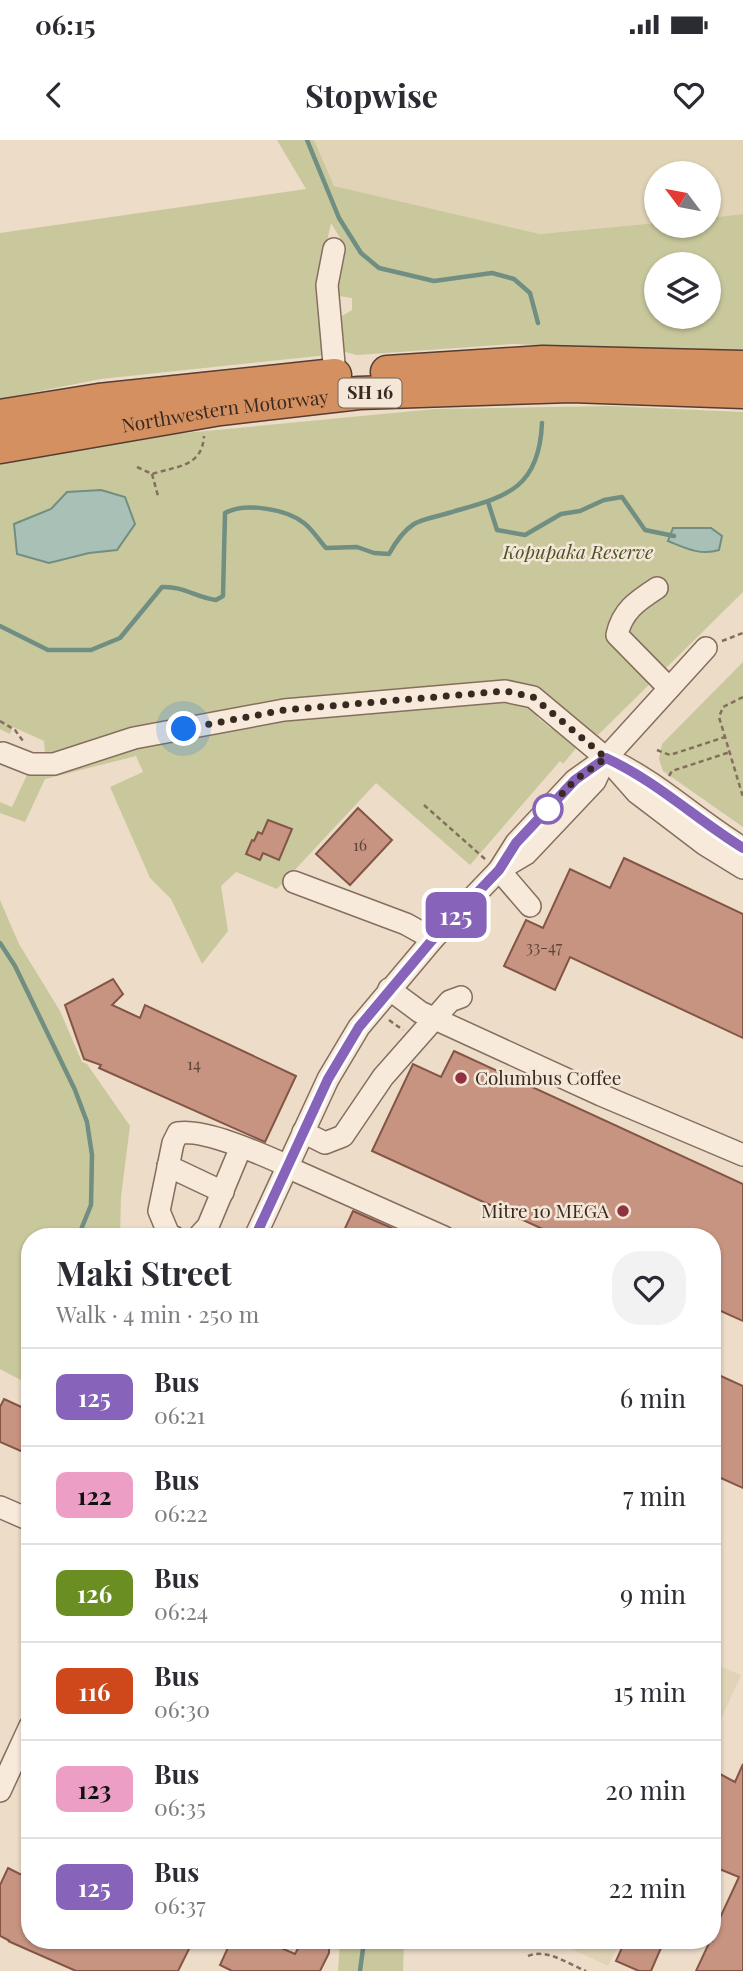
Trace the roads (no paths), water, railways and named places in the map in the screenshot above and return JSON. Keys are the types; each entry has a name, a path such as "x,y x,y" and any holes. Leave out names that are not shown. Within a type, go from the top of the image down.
{"highway":[{"name":"Northwestern Motorway","path":"0,416 113,398 335,375 543,362 743,366"},
{"name":"Northwestern Motorway","path":"0,447 202,412 359,393 571,386 743,392"}],"street":[{"path":"334,250 327,285 338,307 335,375"},
{"path":"657,588 634,603 620,622 617,635 669,688"},
{"path":"259,1228 303,1132 344,1050 359,1027 433,939 499,870 516,843 575,780 606,758 706,648"},
{"path":"3,753 31,764 54,764 134,738 284,710 505,691 533,697 606,758 637,793 704,844 743,868"},
{"path":"606,758 637,772 696,817 743,848"},
{"path":"499,870 530,906"},
{"path":"295,882 406,924 433,939"},
{"path":"389,989 420,1012 601,1095 743,1155"},
{"path":"303,1132 325,1143 343,1136 383,1077 450,1001 461,998"},
{"path":"166,1228 159,1211 173,1143 178,1133 191,1131 287,1166 424,1228"},
{"path":"206,1228 241,1147"},
{"path":"168,1166 223,1192"},
{"path":"0,1507 21,1516"},
{"path":"0,1791 21,1746"}],"waterway":[{"path":"307,140 339,218 361,253 379,268 434,281 492,273 514,279 530,293 538,323"},
{"path":"0,626 48,650 91,650 120,638 162,587 176,588 216,600 223,596 225,513 243,508 276,511 296,518 307,525 326,548 357,547 374,553 389,554 403,534 417,522 484,502 514,488 534,464 542,423"},
{"path":"488,502 497,530 525,535 561,514 580,511 604,500 622,497 645,530 674,536"},
{"path":"0,943 15,966 75,1090 87,1122 92,1155 91,1205 82,1228"},
{"path":"360,1971 363,1949"}],"place":[{"name":"Columbus Coffee","path":"461,1078"},
{"name":"Mitre 10 MEGA","path":"623,1211"}],"park label":[{"name":"Kopupaka Reserve","path":"578,552"}]}
